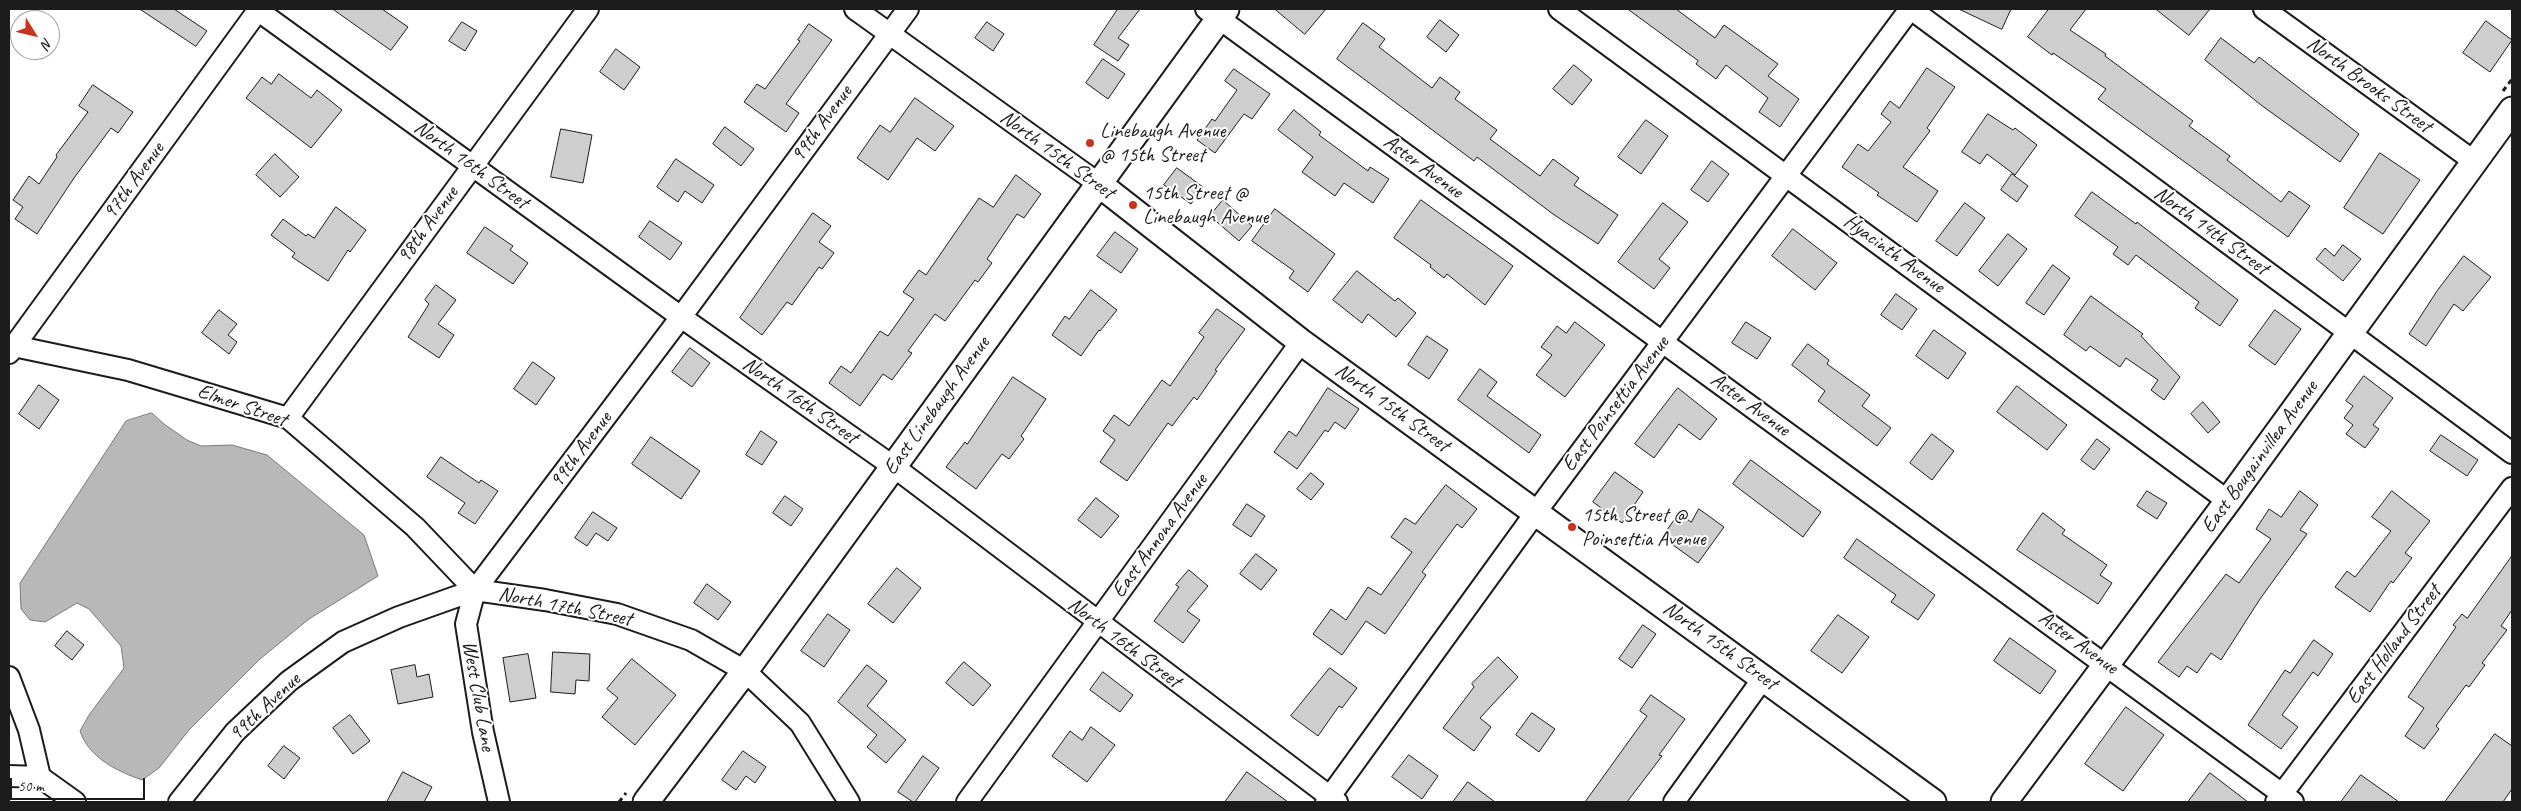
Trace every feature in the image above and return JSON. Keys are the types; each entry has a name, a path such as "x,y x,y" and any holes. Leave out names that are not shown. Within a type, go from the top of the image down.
{"street":[{"name":"North 16th Street","path":"257,9 681,316 894,466 1331,801"},
{"name":"97th Avenue","path":"10,349 257,9"},
{"name":"98th Avenue","path":"288,418 588,9"},
{"name":"North 15th Street","path":"855,9 1099,184 1301,342 1934,802"},
{"name":"99th Avenue","path":"179,802 235,732 289,681 343,642 400,617 475,590 908,9"},
{"name":"Hyacinth Avenue","path":"1558,9 2228,501"},
{"name":"East Poinsettia Avenue","path":"1331,801 1536,512 1910,9"},
{"name":"North 14th Street","path":"1910,9 2512,453"},
{"name":"North Brooks Street","path":"2264,9 2475,162"},
{"name":"East Linebaugh Avenue","path":"646,802 745,671 1099,184 1217,12"},
{"name":"Aster Avenue","path":"1217,12 1663,341 2107,664 2283,800"},
{"name":"East Bougainvillea Avenue","path":"2004,802 2228,501 2512,110"},
{"name":"East Annona Avenue","path":"967,802 1301,342"},
{"name":"Elmer Street","path":"10,349 128,370 288,418 415,527 475,590"},
{"name":"East Holland Street","path":"2283,800 2512,488"},
{"name":"North 17th Street","path":"475,590 545,600 618,614 690,640 745,671 800,723 849,802"},
{"name":"West Club Lane","path":"475,590 466,624 482,732 499,802"},
{"path":"9,677 30,730 40,777"},
{"path":"1674,802 1764,677"},
{"path":"9,776 40,777 75,802"}],"shaded area":[{"path":"152,413 187,440 201,446 232,445 267,455 364,535 378,576 309,619 260,659 189,730 159,768 142,780 114,768 97,756 90,749 80,731 89,715 124,668 121,646 89,609 77,603 45,622 30,620 21,609 20,583 126,421"}],"building":[{"path":"140,9 174,9 207,31 196,46"},
{"path":"333,9 382,9 408,27 391,50"},
{"path":"1118,9 1140,9 1118,38 1129,45 1118,61 1094,45"},
{"path":"1275,9 1326,9 1305,34"},
{"path":"1628,9 1676,9 1715,38 1724,25 1778,64 1768,76 1799,99 1780,127 1759,112 1768,98 1726,65 1716,79 1696,64 1698,61"},
{"path":"1959,9 2011,9 2002,29"},
{"path":"2049,9 2086,9 2070,30 2106,54 2105,56 2193,121 2189,126 2230,156 2227,160 2281,202 2289,191 2310,206 2288,237 2098,99 2106,89 2053,53 2052,55 2028,37"},
{"path":"2156,9 2210,9 2189,35"},
{"path":"1440,20 1459,35 1446,52 1427,37"},
{"path":"2486,21 2512,40 2490,72 2463,53"},
{"path":"462,22 477,31 465,51 449,41"},
{"path":"987,22 1004,34 993,51 975,38"},
{"path":"1363,23 1385,39 1379,47 1432,88 1440,77 1460,92 1455,99 1497,130 1490,139 1540,176 1553,159 1579,178 1574,185 1618,215 1598,244 1553,214 1477,157 1474,161 1337,59"},
{"path":"809,24 832,40 786,104 799,113 786,132 744,102 757,84 765,89 800,41 798,40"},
{"path":"2221,38 2254,63 2259,57 2359,134 2340,162 2261,105 2205,60"},
{"path":"616,49 640,67 624,90 600,72"},
{"path":"1103,59 1125,74 1108,99 1086,83"},
{"path":"1574,65 1592,80 1572,105 1553,89"},
{"path":"1927,68 1955,87 1927,128 1930,131 1903,167 1938,191 1917,222 1877,195 1879,193 1842,167 1858,144 1868,151 1891,122 1881,114 1890,101 1899,108"},
{"path":"1234,69 1270,94 1252,119 1244,114 1215,153 1197,140 1212,119 1215,121 1237,90 1225,81"},
{"path":"279,74 311,98 317,90 342,110 311,148 246,98 262,77 271,84"},
{"path":"93,85 133,112 118,133 111,128 74,178 37,234 15,219 23,207 13,200 29,176 39,184 57,157 56,155 88,112 79,106"},
{"path":"915,98 954,126 935,151 917,138 888,180 857,158 880,125 890,132"},
{"path":"1294,110 1321,132 1319,135 1368,171 1370,167 1389,179 1373,203 1344,183 1335,196 1302,172 1313,157 1278,130"},
{"path":"1988,114 2013,130 2015,128 2037,145 2015,175 1987,154 1980,164 1962,152"},
{"path":"1646,120 1668,136 1641,174 1618,157"},
{"path":"725,127 754,149 741,166 713,144"},
{"path":"561,129 592,135 583,183 551,177"},
{"path":"2380,153 2420,180 2383,234 2344,208"},
{"path":"275,154 299,177 280,197 256,175"},
{"path":"676,159 714,185 702,203 685,191 678,202 657,187"},
{"path":"1712,161 1729,174 1708,202 1691,190"},
{"path":"1177,168 1203,187 1191,204 1164,185"},
{"path":"2012,174 2028,186 2017,202 2001,190"},
{"path":"1016,175 1041,194 1024,218 1017,214 987,259 992,263 978,282 975,280 945,321 935,314 908,351 912,353 892,380 883,374 860,406 829,383 841,366 851,373 880,331 888,336 914,299 903,292 919,270 926,275 979,198 993,207"},
{"path":"2092,192 2136,224 2137,222 2238,300 2220,326 2195,308 2199,302 2136,255 2128,265 2113,254 2118,247 2075,216"},
{"path":"1223,200 1252,226 1239,241 1210,216"},
{"path":"1421,200 1513,266 1485,305 1447,274 1444,278 1430,267 1431,265 1394,238"},
{"path":"1663,203 1688,222 1659,259 1670,268 1654,289 1618,262"},
{"path":"1965,203 1985,218 1957,256 1936,241"},
{"path":"336,207 366,230 350,252 348,250 328,281 292,257 295,253 271,235 283,219 306,236 308,234 314,238"},
{"path":"1275,209 1335,254 1308,292 1289,278 1294,271 1252,241"},
{"path":"813,213 831,226 819,242 834,253 822,269 819,267 792,305 787,302 762,335 740,318"},
{"path":"650,221 682,243 670,260 639,237"},
{"path":"485,227 513,246 510,250 528,263 513,284 467,253"},
{"path":"1793,229 1837,263 1815,290 1772,256"},
{"path":"1115,232 1138,249 1121,273 1097,256"},
{"path":"2008,234 2027,249 1998,286 1979,271"},
{"path":"2343,245 2361,259 2343,281 2316,259 2325,248 2334,256"},
{"path":"2464,256 2491,277 2463,311 2454,304 2426,346 2409,334 2437,291"},
{"path":"2053,265 2070,278 2044,315 2026,303"},
{"path":"1357,271 1395,301 1398,298 1416,313 1396,337 1368,314 1362,323 1333,300"},
{"path":"436,285 456,300 438,324 454,335 439,358 408,337 429,304 425,300"},
{"path":"1091,290 1117,310 1099,330 1081,356 1052,335 1065,316 1069,319"},
{"path":"1896,294 1917,309 1902,330 1881,315"},
{"path":"2091,296 2143,334 2141,336 2180,377 2164,400 2151,390 2158,380 2126,358 2120,367 2090,346 2086,351 2064,335"},
{"path":"1217,309 1245,329 1215,370 1217,371 1197,400 1194,397 1172,426 1168,423 1127,481 1100,462 1115,440 1103,431 1114,415 1129,426 1162,380 1170,386 1204,337 1199,333"},
{"path":"219,310 237,324 228,335 237,342 229,354 202,333"},
{"path":"2275,310 2301,329 2275,365 2249,346"},
{"path":"1575,322 1605,345 1565,397 1536,375 1552,355 1541,347 1557,326 1566,333"},
{"path":"1746,322 1771,338 1757,359 1732,343"},
{"path":"1934,330 1966,353 1948,379 1916,356"},
{"path":"1427,336 1448,350 1429,379 1408,365"},
{"path":"1808,344 1829,360 1827,364 1870,395 1862,406 1891,428 1877,446 1818,401 1825,391 1792,365"},
{"path":"690,348 710,363 692,387 672,372"},
{"path":"533,362 555,378 536,405 514,389"},
{"path":"1480,369 1497,382 1487,396 1541,435 1529,453 1458,400"},
{"path":"2364,376 2393,398 2373,425 2379,429 2365,448 2346,434 2353,425 2344,418 2353,406 2346,401"},
{"path":"1013,377 1046,399 1021,436 1024,439 1009,459 1002,454 976,489 946,467 965,442 967,444"},
{"path":"39,385 59,400 39,429 19,414"},
{"path":"2017,386 2067,425 2047,450 1997,412"},
{"path":"1328,388 1359,409 1345,429 1335,422 1328,432 1325,430 1297,469 1274,452 1289,431 1296,436"},
{"path":"1678,388 1717,419 1700,440 1679,424 1654,458 1635,444"},
{"path":"2203,402 2220,422 2208,433 2191,414"},
{"path":"761,431 777,442 762,465 746,455"},
{"path":"1932,434 1954,451 1932,480 1910,463"},
{"path":"2441,435 2478,460 2467,476 2430,451"},
{"path":"651,437 700,471 681,499 632,464"},
{"path":"2097,439 2110,449 2094,470 2081,460"},
{"path":"441,457 479,483 481,480 498,491 475,524 458,513 465,503 427,477"},
{"path":"1751,460 1821,512 1803,537 1733,484"},
{"path":"1615,472 1643,492 1622,523 1593,502"},
{"path":"1311,473 1324,484 1311,500 1297,489"},
{"path":"1446,485 1477,509 1462,528 1457,524 1422,572 1426,575 1385,634 1366,621 1342,655 1313,634 1331,609 1346,620 1368,587 1381,595 1412,552 1391,537 1405,518 1415,524"},
{"path":"2147,491 2167,503 2157,519 2137,506"},
{"path":"2300,491 2318,505 2300,530 2307,534 2260,599 2221,660 2211,653 2197,673 2187,666 2179,677 2158,662 2226,574 2239,583 2271,539 2256,529 2269,509 2281,517"},
{"path":"2392,491 2430,521 2405,553 2412,558 2393,583 2391,581 2370,612 2335,587 2347,571 2355,577 2391,531 2372,517"},
{"path":"785,496 803,509 791,526 773,513"},
{"path":"1096,498 1119,516 1101,538 1078,520"},
{"path":"1247,504 1265,516 1251,537 1233,525"},
{"path":"1699,509 1724,527 1698,563 1662,537 1679,513 1691,522"},
{"path":"593,512 617,528 608,541 596,533 587,546 575,538"},
{"path":"2043,513 2065,530 2062,534 2107,565 2100,575 2112,583 2098,604 2017,550"},
{"path":"1857,539 1935,595 1918,620 1891,602 1896,595 1844,558"},
{"path":"1256,554 1277,570 1261,590 1240,574"},
{"path":"2512,556 2512,610 2501,626 2507,630 2482,663 2485,665 2469,687 2466,685 2436,726 2439,729 2424,749 2405,736 2424,708 2408,697 2456,627 2453,625 2462,614 2467,618"},
{"path":"897,568 921,588 893,623 868,604"},
{"path":"1189,570 1208,586 1187,611 1200,620 1183,643 1154,621 1179,587 1176,585"},
{"path":"707,584 731,602 718,620 694,603"},
{"path":"828,614 850,630 824,667 801,651"},
{"path":"1838,615 1869,637 1842,673 1811,651"},
{"path":"1643,625 1656,634 1632,668 1619,659"},
{"path":"67,631 84,645 72,660 55,646"},
{"path":"2010,638 2056,671 2040,694 1994,661"},
{"path":"2314,640 2333,654 2318,676 2313,672 2282,715 2298,727 2281,749 2248,725 2285,670 2290,673"},
{"path":"553,652 590,654 589,681 576,680 575,694 551,692"},
{"path":"528,654 536,698 510,702 503,658"},
{"path":"1498,657 1518,677 1480,718 1491,727 1474,751 1443,728 1474,687 1472,684"},
{"path":"632,659 676,695 635,745 602,717 618,698 607,689"},
{"path":"964,662 991,685 973,706 946,683"},
{"path":"415,665 417,677 429,674 433,697 398,704 391,670"},
{"path":"867,665 887,681 867,706 906,740 886,763 867,747 877,735 838,702"},
{"path":"1330,668 1357,688 1342,708 1339,706 1318,736 1291,716"},
{"path":"1103,672 1133,695 1120,712 1090,690"},
{"path":"1651,695 1685,719 1659,755 1662,756 1627,802 1585,802 1647,716 1640,711"},
{"path":"2126,707 2164,735 2123,791 2085,764"},
{"path":"1532,713 1555,729 1539,752 1516,735"},
{"path":"350,715 370,741 353,754 333,728"},
{"path":"1091,727 1115,745 1087,782 1052,756 1070,731 1082,740"},
{"path":"2495,734 2512,746 2512,789 2503,802 2445,802"},
{"path":"284,746 300,758 284,779 268,766"},
{"path":"743,751 766,767 755,783 746,776 736,790 722,780"},
{"path":"1409,755 1438,776 1422,799 1392,777"},
{"path":"923,756 939,768 915,802 913,802 898,792"},
{"path":"403,772 432,787 424,802 387,802"},
{"path":"1247,772 1288,802 1225,802"},
{"path":"2210,773 2248,802 2188,802"},
{"path":"2361,775 2399,802 2341,802"},
{"path":"1468,782 1495,802 1453,802"}],"place":[{"name":"Linebaugh Avenue @ 15th Street","path":"1090,143"},
{"name":"15th Street @ Linebaugh Avenue","path":"1133,205"},
{"name":"15th Street @ Poinsettia Avenue","path":"1572,527"}]}
